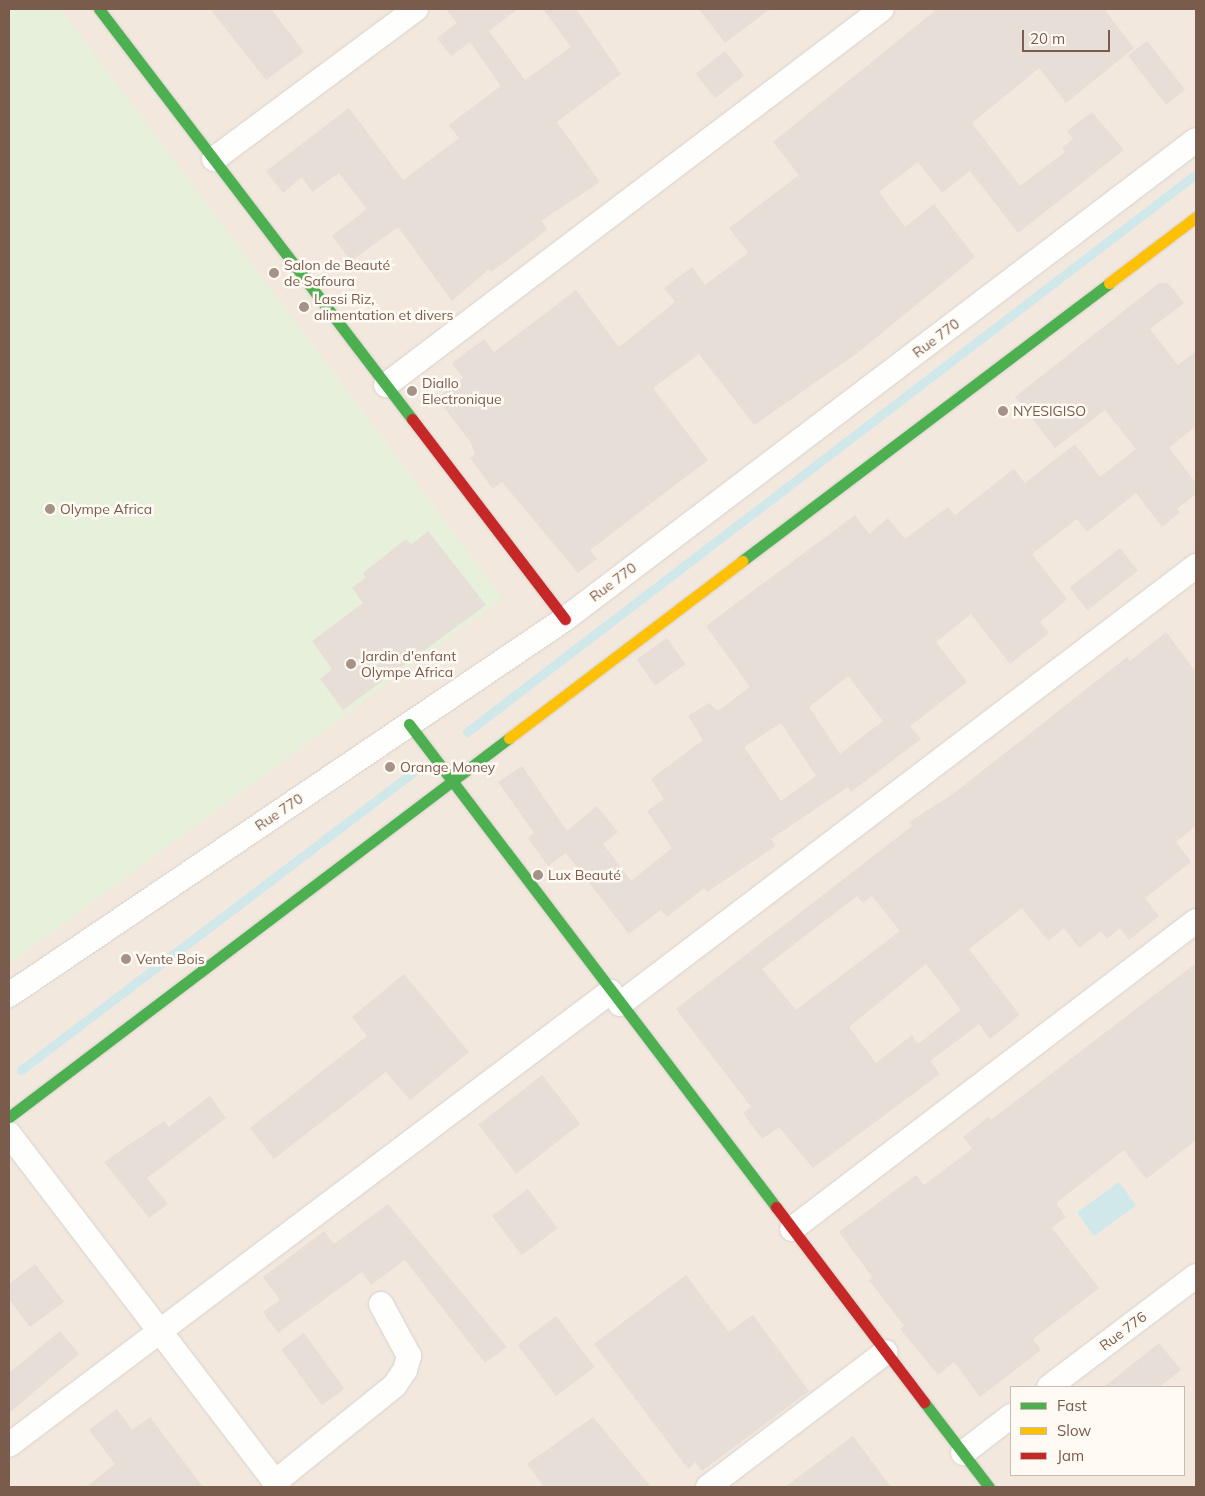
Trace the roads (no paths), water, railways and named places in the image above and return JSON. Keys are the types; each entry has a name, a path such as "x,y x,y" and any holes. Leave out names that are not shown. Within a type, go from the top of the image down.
{"street":[{"path":"99,9 565,618"},
{"path":"214,159 416,9"},
{"path":"386,384 882,9"},
{"name":"Rue 770","path":"9,995 565,618 1196,140"},
{"path":"9,1117 1196,217"},
{"path":"9,1445 1196,566"},
{"path":"409,724 450,783 989,1487"},
{"path":"792,1229 1196,921"},
{"path":"9,1134 277,1485 395,1385 405,1370 409,1356 381,1304"},
{"name":"Rue 776","path":"1050,1386 1196,1276"},
{"path":"708,1487 886,1352"},
{"path":"963,1452 1010,1417"}],"water":[{"path":"1119,1182 1136,1205 1094,1236 1077,1213"}],"waterway":[{"path":"467,732 1196,174"},
{"path":"21,1070 413,772"}],"place":[{"name":"Salon de Beauté de Safoura","path":"274,273"},
{"name":"Lassi Riz, alimentation et divers","path":"304,307"},
{"name":"Diallo Electronique","path":"412,391"},
{"name":"NYESIGISO","path":"1003,411"},
{"name":"Olympe Africa","path":"50,509"},
{"name":"Jardin d'enfant Olympe Africa","path":"351,664"},
{"name":"Orange Money","path":"390,767"},
{"name":"Lux Beauté","path":"538,875"},
{"name":"Vente Bois","path":"126,959"}]}
